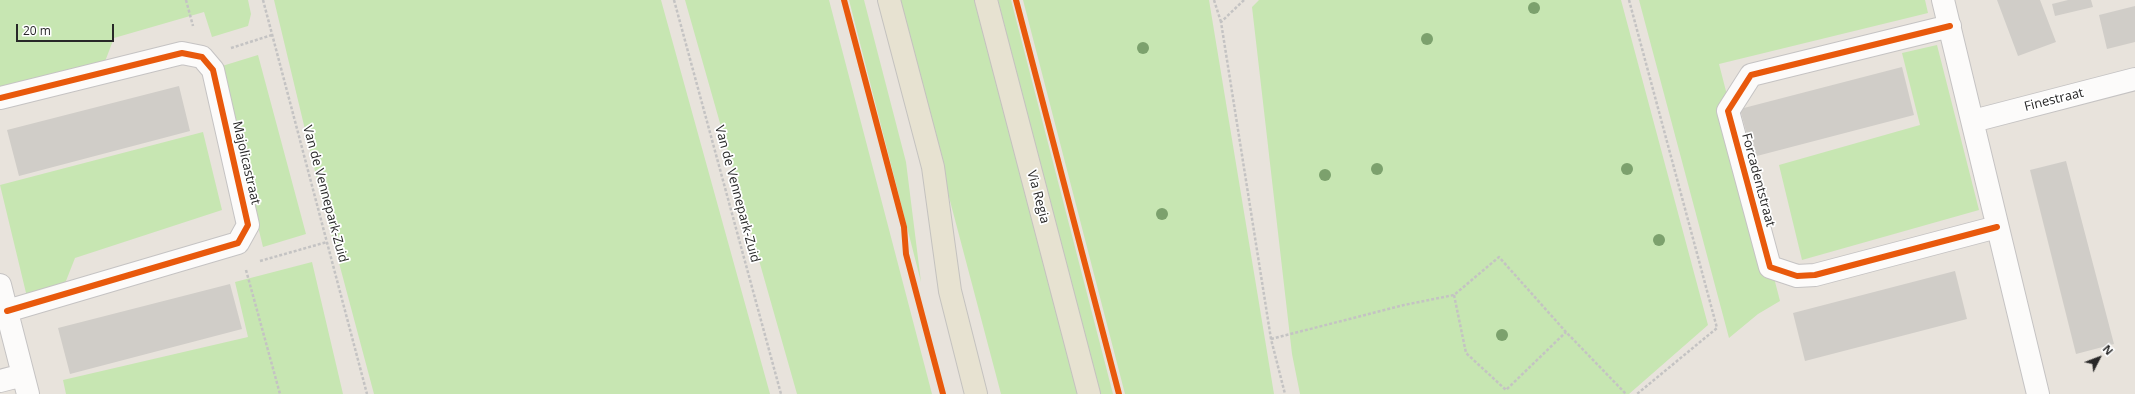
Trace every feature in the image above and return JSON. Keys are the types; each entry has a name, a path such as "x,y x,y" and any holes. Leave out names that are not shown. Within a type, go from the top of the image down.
{"main road":[{"path":"889,0 934,167 950,291 976,394"},
{"name":"Via Regia","path":"986,0 1089,394"}],"street":[{"path":"1943,0 2038,394"},
{"name":"Forcadentstraat","path":"1950,26 1751,75 1728,111 1770,267 1797,276 1815,275 1997,227"},
{"path":"0,98 182,53 202,57"},
{"name":"Majolicastraat","path":"202,57 213,70 248,225 238,243"},
{"name":"Finestraat","path":"1973,121 2135,79"},
{"path":"7,311 238,243"},
{"path":"0,285 26,384 0,381"}],"path":[{"path":"1214,0 1221,22 1270,338 1285,394"},
{"path":"1221,22 1244,0"},
{"path":"1629,0 1717,328 1637,394"},
{"path":"202,57 272,35"},
{"path":"244,265 327,242"},
{"path":"238,243 280,394"},
{"path":"1270,338 1404,304 1454,295 1499,257 1566,332 1626,394"},
{"path":"1454,295 1466,353 1506,390 1566,332"}],"green space":[{"path":"0,0 248,0 251,14 248,26 212,37 204,12 114,38 104,64 0,92"},
{"path":"274,0 661,0 770,394 374,394 319,188"},
{"path":"685,0 829,0 932,394 797,394"},
{"path":"849,0 864,0 906,162 921,282"},
{"path":"897,0 975,0 1078,394 1001,394"},
{"path":"998,0 1011,0 1113,394 1099,394"},
{"path":"1023,0 1209,0 1274,394 1125,394"},
{"path":"1259,0 1621,0 1708,325 1629,394 1300,394 1292,354 1252,7"},
{"path":"1639,0 1925,0 1928,13 1719,64 1780,301 1758,314 1729,338"},
{"path":"1937,45 1979,210 1802,260 1779,165 1920,125 1902,53"},
{"path":"258,55 306,234 263,247 219,67"},
{"path":"203,132 222,210 75,258 64,286 27,297 0,185"},
{"path":"312,262 343,394 66,394 63,380 248,337 235,282"}],"building":[{"path":"1997,0 2040,0 2056,42 2018,56"},
{"path":"2068,0 2091,0 2093,7 2055,16 2052,4"},
{"path":"2135,6 2135,42 2107,49 2099,15"},
{"path":"1902,67 1914,115 1753,157 1740,109"},
{"path":"179,86 190,131 19,176 7,130"},
{"path":"2066,161 2114,344 2076,354 2030,170"},
{"path":"1955,271 1967,319 1805,361 1793,313"},
{"path":"230,284 242,329 70,374 58,328"}],"cycle path":[{"path":"844,0 904,227 906,254 943,394"},
{"path":"1016,0 1119,394"},
{"path":"1950,26 1751,75 1728,111 1770,267 1797,276 1815,275 1997,227"},
{"path":"0,98 182,53 202,57 213,70 248,225 238,243 7,311"}]}
